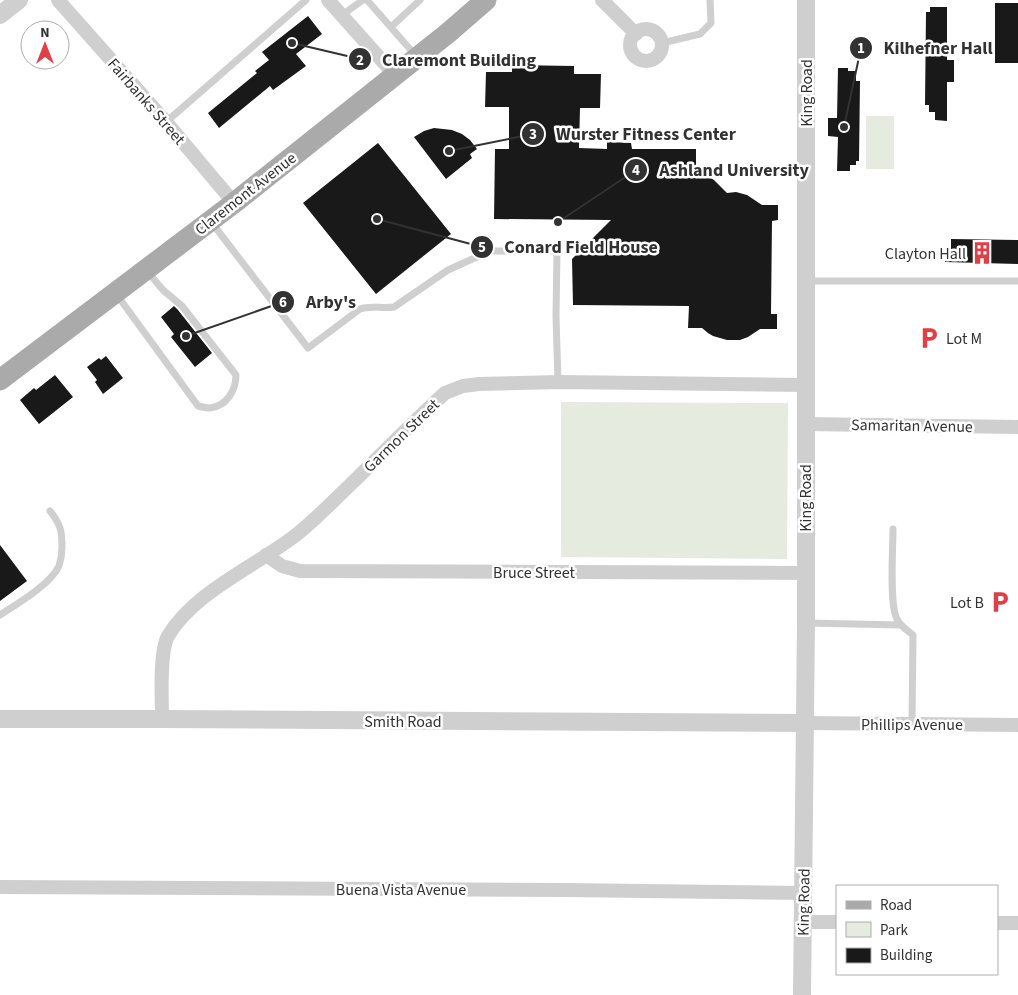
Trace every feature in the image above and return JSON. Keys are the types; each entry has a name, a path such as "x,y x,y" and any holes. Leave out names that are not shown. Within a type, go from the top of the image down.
{"main road":[{"name":"Claremont Avenue","path":"0,380 234,203 448,33 486,0"}],"street":[{"path":"0,15 19,0"},
{"name":"Fairbanks Street","path":"58,0 166,122 234,203"},
{"path":"328,0 394,74"},
{"path":"602,0 636,34"},
{"name":"King Road","path":"802,995 806,623 806,0"},
{"path":"648,29 657,34 662,44 660,54 647,62 637,59 631,51 630,45 631,40 636,34 648,29"},
{"name":"Garmon Street","path":"162,719 164,648 168,637 179,621 208,594 296,535 445,393 471,385 558,382 805,385"},
{"name":"Samaritan Avenue","path":"805,424 1018,427"},
{"name":"Bruce Street","path":"266,555 282,566 300,571 806,572"},
{"name":"Smith Road","path":"0,719 805,724"},
{"name":"Phillips Avenue","path":"805,724 1018,725"},
{"name":"Buena Vista Avenue","path":"0,887 803,893"},
{"path":"802,922 836,922"},
{"path":"998,923 1018,923"}],"lane":[{"path":"166,122 306,0"},
{"path":"342,15 363,0"},
{"path":"367,0 417,57"},
{"path":"391,27 420,0"},
{"path":"662,44 700,34 710,23 710,0"},
{"path":"210,221 308,348 360,309 366,307 394,307 448,270 490,251 557,251 558,382"},
{"path":"115,293 198,406 210,408 218,406 233,391 236,374 182,306 163,290 146,270"},
{"path":"806,281 1018,281"},
{"path":"0,615 36,590 56,572 60,564 62,533 50,511"},
{"path":"893,529 895,617 900,625 913,635 914,643 912,724"},
{"path":"806,623 900,625"}],"green space":[{"path":"866,116 894,116 894,169 866,169"},
{"path":"561,402 788,403 787,559 561,557"}],"building":[{"path":"995,3 1018,3 1018,63 995,63"},
{"path":"930,7 947,7 947,60 954,60 954,82 947,82 947,121 935,120 935,112 929,112 929,105 925,105 926,12 930,12"},
{"path":"308,16 322,34 296,54 306,66 273,90 270,86 219,128 208,113 257,73 255,71 269,60 262,52"},
{"path":"512,65 574,66 574,74 601,74 600,108 580,108 579,148 607,149 607,142 631,143 632,149 696,149 696,172 714,180 727,193 736,192 747,195 762,205 778,205 778,220 772,221 771,314 777,314 777,329 760,329 740,340 727,340 713,336 702,328 688,328 689,306 573,305 572,259 611,220 494,219 495,149 509,149 509,107 485,107 486,72 512,72"},
{"path":"838,68 848,68 848,71 856,71 856,81 860,81 859,161 856,161 856,165 850,165 850,171 837,171 838,137 828,136 828,118 837,118"},
{"path":"434,128 452,130 462,134 477,149 470,154 472,158 446,179 414,137"},
{"path":"378,143 451,234 376,294 303,203"},
{"name":"Clayton Hall","path":"951,239 1018,240 1018,264 945,262 946,249 951,250"},
{"path":"174,306 212,353 195,367 171,337 174,334 161,317"},
{"path":"106,356 123,378 103,394 95,382 97,380 87,367 99,358 101,360"},
{"path":"55,375 73,397 39,424 20,400 34,388 36,390"},
{"path":"0,545 27,581 0,601"}],"place":[{"name":"Claremont Building","path":"292,43"},
{"name":"Kilhefner Hall","path":"844,127"},
{"name":"Wurster Fitness Center","path":"449,151"},
{"name":"Conard Field House","path":"377,219"},
{"name":"Ashland University","path":"558,222"},
{"name":"Clayton Hall","path":"982,253"},
{"name":"Arby's","path":"186,336"},
{"name":"Lot M","path":"929,338"},
{"name":"Lot B","path":"1000,602"}]}
